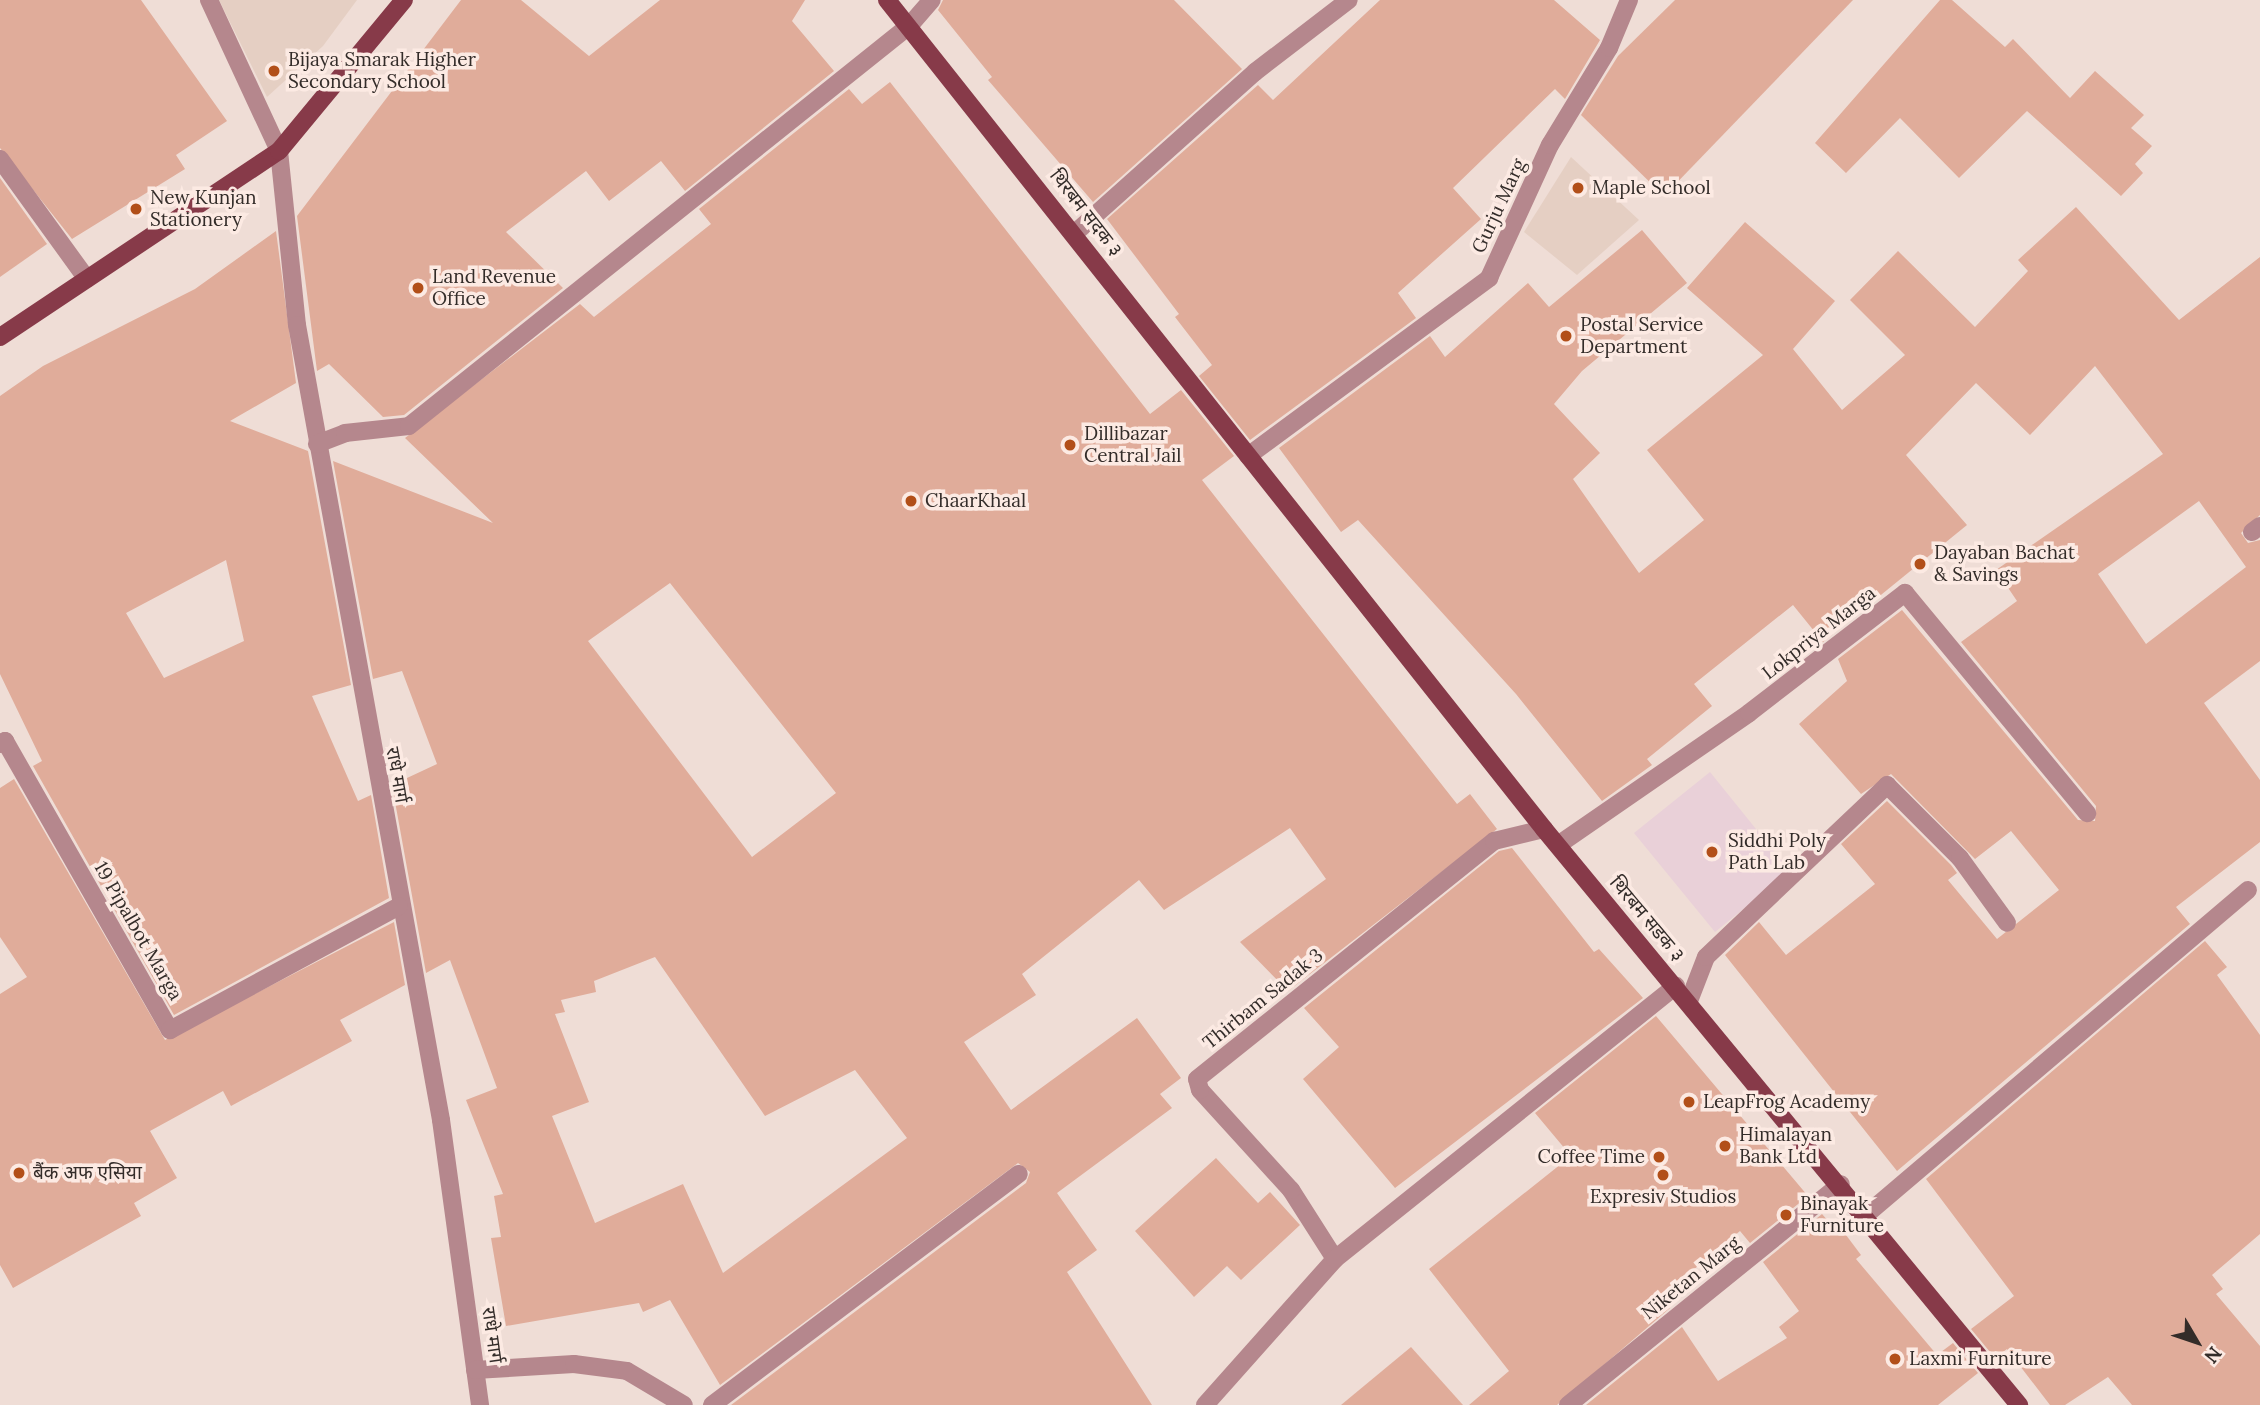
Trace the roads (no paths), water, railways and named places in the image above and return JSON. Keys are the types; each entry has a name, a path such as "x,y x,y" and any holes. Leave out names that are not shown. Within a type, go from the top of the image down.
{"main road":[{"path":"0,337 279,151 404,0"},
{"name":"थिरबम सदक ३","path":"887,0 910,25 1075,233 1248,456"},
{"name":"थिरबम सडक ३","path":"1248,456 1544,829 1867,1214 2019,1405"}],"street":[{"name":"राधे मार्ग","path":"209,0 279,151 297,326 399,906 441,1120 480,1405"},
{"path":"317,444 345,433 408,426 910,25 932,0"},
{"path":"1075,233 1255,72 1349,0"},
{"name":"Gurju Marg","path":"1248,456 1489,278 1550,145 1609,48 1629,0"},
{"path":"0,159 87,279"},
{"name":"Lokpriya Marga","path":"1558,845 1749,713 1905,593 2087,813"},
{"name":"19 Pipalbot Marga","path":"0,744 5,741 170,1030 399,906"},
{"path":"1689,1002 1706,957 1887,785 1960,858 2007,923"},
{"name":"Thirbam Sadak 3","path":"1335,1259 1291,1190 1200,1090 1197,1079 1494,841 1544,829"},
{"path":"1867,1214 2248,890"},
{"path":"1205,1405 1335,1259 1676,986"},
{"path":"712,1405 1019,1174"},
{"name":"Niketan Marg","path":"1568,1405 1841,1184"},
{"path":"475,1370 574,1364 627,1371 684,1405"}],"place":[{"name":"Bijaya Smarak Higher Secondary School","path":"274,71"},
{"name":"Maple School","path":"1578,188"},
{"name":"New Kunjan Stationery","path":"136,209"},
{"name":"Land Revenue Office","path":"418,288"},
{"name":"Postal Service Department","path":"1566,336"},
{"name":"Dillibazar Central Jail","path":"1070,445"},
{"name":"ChaarKhaal","path":"911,501"},
{"name":"Dayaban Bachat & Savings","path":"1920,564"},
{"name":"Siddhi Poly Path Lab","path":"1712,852"},
{"name":"LeapFrog Academy","path":"1689,1102"},
{"name":"Himalayan Bank Ltd","path":"1725,1146"},
{"name":"Coffee Time","path":"1659,1157"},
{"name":"बैंक अफ एसिया","path":"19,1173"},
{"name":"Expresiv Studios","path":"1663,1175"},
{"name":"Binayak Furniture","path":"1786,1215"},
{"name":"Laxmi Furniture","path":"1895,1359"}]}
